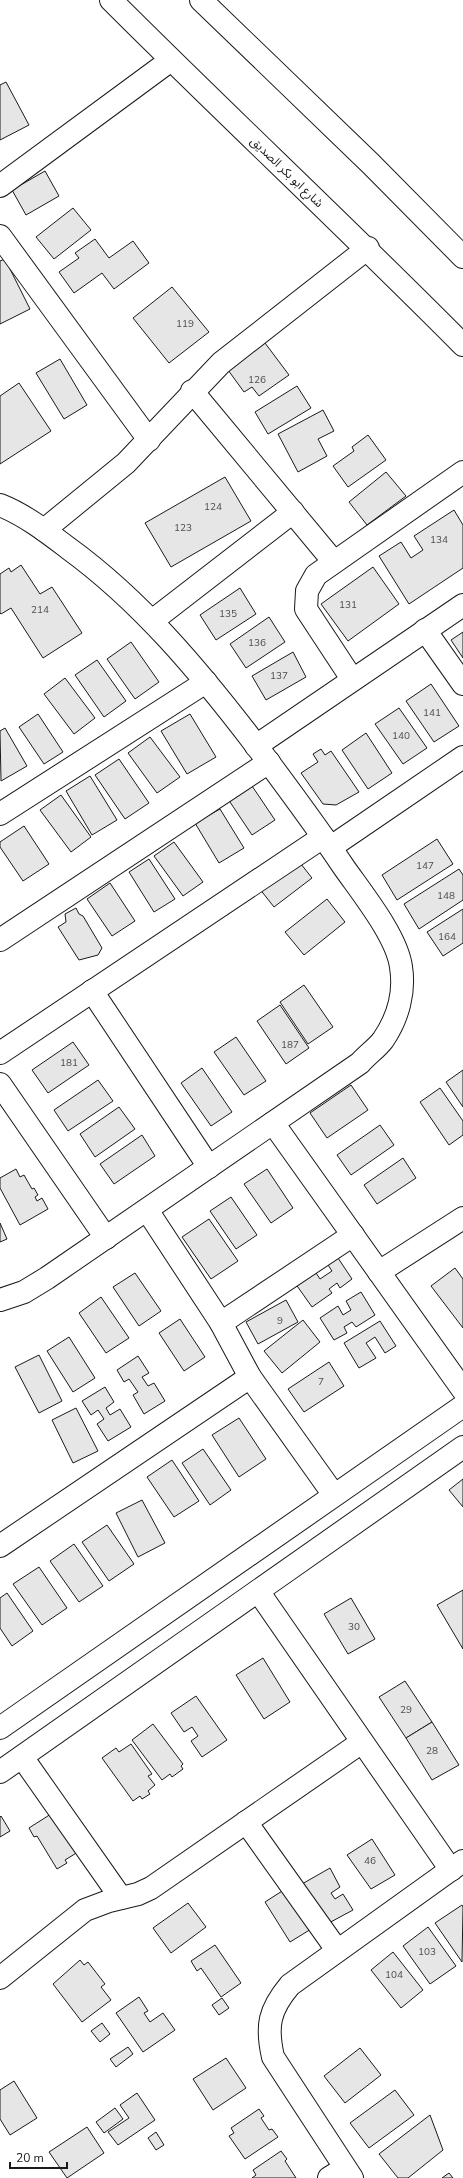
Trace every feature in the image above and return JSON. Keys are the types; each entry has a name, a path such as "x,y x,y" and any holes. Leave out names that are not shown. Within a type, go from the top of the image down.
{"street":[{"name":"شارع ابو بكر الصديق","path":"111,0 170,60 368,248 463,345"},
{"path":"202,0 371,164 463,257"},
{"path":"0,186 170,60"},
{"path":"0,236 149,440"},
{"path":"44,530 126,463 149,440 192,391 221,363 248,340 368,248"},
{"path":"192,391 334,562"},
{"path":"352,679 306,609 307,591 310,585 316,575 463,472"},
{"path":"0,505 44,530 96,568 152,621 206,682 263,754 327,842 395,945 401,965 403,988 398,1012 383,1040 360,1063 106,1238 24,1292 0,1300"},
{"path":"152,621 293,512"},
{"path":"0,940 263,754 352,679 463,605"},
{"path":"425,630 463,684"},
{"path":"0,814 206,682"},
{"path":"0,1053 92,991 327,842 461,762"},
{"path":"92,991 210,1167"},
{"path":"0,1084 106,1238"},
{"path":"273,1123 463,1390"},
{"path":"147,1210 221,1323 250,1378 334,1494"},
{"path":"379,1272 463,1218"},
{"path":"221,1323 353,1235"},
{"path":"0,1546 250,1378"},
{"path":"0,1728 334,1494 463,1406"},
{"path":"0,1772 463,1447"},
{"path":"258,1591 362,1742 457,1866 337,1950 290,1985 277,2001 270,2019 268,2038 273,2058 342,2175"},
{"path":"0,1978 85,1910 138,1894 151,1888 362,1742"},
{"path":"22,1757 121,1898"},
{"path":"246,1822 337,1950"}],"building":[{"path":"6,82 29,125 0,140 0,85"},
{"path":"45,171 59,196 26,215 12,190"},
{"path":"73,208 91,230 54,259 36,237"},
{"path":"95,239 109,258 133,241 149,263 114,289 102,273 74,293 59,272 79,258 75,253"},
{"path":"5,259 30,309 0,324 0,261"},
{"path":"172,287 209,332 169,363 133,318"},
{"path":"265,343 289,375 259,396 252,387 244,392 228,370"},
{"path":"60,359 87,405 64,419 36,373"},
{"path":"19,383 51,431 0,464 0,396"},
{"path":"297,386 311,408 268,434 255,412"},
{"path":"323,410 334,431 318,439 327,456 298,472 278,434"},
{"path":"368,435 386,460 348,487 333,466 354,451 352,447"},
{"path":"386,472 406,496 367,525 349,502"},
{"path":"225,477 251,521 171,567 145,523"},
{"path":"454,510 463,525 463,568 409,604 379,556 401,542 411,558 423,550 414,536"},
{"path":"21,565 40,594 52,587 82,633 43,658 11,608 1,614 0,613 0,574 9,568 11,572"},
{"path":"373,567 399,604 348,641 321,604"},
{"path":"240,588 256,614 216,640 200,615"},
{"path":"269,617 285,642 246,668 230,644"},
{"path":"463,632 463,658 451,640"},
{"path":"131,642 159,682 135,699 107,659"},
{"path":"293,652 306,677 266,700 252,676"},
{"path":"97,660 126,701 104,717 75,675"},
{"path":"65,678 95,718 74,734 44,694"},
{"path":"431,684 459,726 434,742 406,701"},
{"path":"399,708 427,748 403,764 375,724"},
{"path":"38,714 63,752 44,764 19,727"},
{"path":"190,714 216,757 187,774 161,731"},
{"path":"5,728 27,766 1,781 0,731"},
{"path":"366,733 392,773 368,789 342,750"},
{"path":"150,737 180,777 157,793 128,753"},
{"path":"321,749 325,755 331,751 359,792 336,805 323,804 301,773 318,762 313,754"},
{"path":"119,759 149,803 125,819 95,775"},
{"path":"90,776 117,820 92,835 66,791"},
{"path":"250,783 275,820 252,835 228,799"},
{"path":"61,795 91,837 71,852 40,810"},
{"path":"220,809 244,848 219,863 195,823"},
{"path":"24,826 49,864 23,881 0,847 0,842"},
{"path":"437,839 453,864 397,900 382,875"},
{"path":"174,842 203,882 183,896 154,856"},
{"path":"149,859 175,899 154,912 129,872"},
{"path":"297,859 312,878 274,907 259,888"},
{"path":"459,869 463,875 463,900 419,929 404,904"},
{"path":"110,883 135,921 112,936 87,899"},
{"path":"327,899 345,922 304,955 285,932"},
{"path":"76,908 79,914 83,916 102,948 98,955 79,960 58,927 66,922 65,914"},
{"path":"463,909 463,943 443,956 427,932"},
{"path":"304,985 333,1027 308,1044 280,1002"},
{"path":"280,1005 309,1048 286,1064 257,1021"},
{"path":"236,1037 266,1081 244,1095 214,1052"},
{"path":"73,1042 89,1065 48,1093 32,1070"},
{"path":"202,1068 232,1112 211,1126 181,1083"},
{"path":"463,1070 463,1107 446,1082"},
{"path":"98,1080 113,1101 68,1131 54,1110"},
{"path":"351,1085 368,1110 327,1138 310,1113"},
{"path":"440,1088 463,1121 463,1135 449,1145 420,1102"},
{"path":"119,1107 135,1129 95,1157 80,1134"},
{"path":"380,1125 394,1145 351,1175 337,1155"},
{"path":"142,1135 155,1156 114,1184 100,1164"},
{"path":"403,1158 416,1178 377,1204 364,1185"},
{"path":"16,1169 20,1177 24,1175 32,1189 34,1188 38,1195 35,1197 37,1201 42,1198 48,1209 20,1225 0,1188 0,1178"},
{"path":"267,1169 293,1208 271,1223 244,1184"},
{"path":"231,1197 257,1235 236,1249 210,1211"},
{"path":"209,1219 238,1261 211,1279 182,1237"},
{"path":"0,1223 7,1239 0,1242"},
{"path":"336,1255 352,1279 340,1288 337,1283 329,1289 332,1293 312,1307 295,1283 314,1270 320,1279 332,1271 326,1262"},
{"path":"455,1268 463,1279 463,1328 431,1286"},
{"path":"135,1273 161,1311 139,1326 113,1287"},
{"path":"361,1292 375,1315 356,1327 352,1322 344,1327 347,1333 334,1340 320,1318 338,1306 343,1315 351,1310 346,1301"},
{"path":"101,1297 129,1338 106,1353 79,1313"},
{"path":"286,1300 298,1322 258,1344 246,1322"},
{"path":"180,1319 205,1357 184,1371 159,1333"},
{"path":"303,1320 320,1342 282,1373 264,1351"},
{"path":"380,1321 396,1346 385,1353 375,1337 366,1343 376,1358 359,1368 344,1343"},
{"path":"69,1337 95,1378 73,1392 47,1351"},
{"path":"39,1355 62,1401 39,1413 15,1367"},
{"path":"138,1356 149,1373 142,1377 148,1386 154,1383 165,1401 144,1414 133,1395 138,1392 129,1379 124,1382 117,1370"},
{"path":"329,1362 344,1386 304,1412 288,1389"},
{"path":"105,1387 114,1402 106,1408 110,1415 120,1409 131,1427 108,1441 97,1424 104,1419 98,1410 91,1415 82,1401"},
{"path":"76,1408 98,1451 73,1463 52,1420"},
{"path":"239,1418 266,1459 239,1477 212,1435"},
{"path":"203,1449 231,1490 210,1505 182,1463"},
{"path":"172,1460 199,1501 174,1517 147,1477"},
{"path":"463,1479 463,1507 449,1490"},
{"path":"142,1500 165,1543 138,1557 116,1513"},
{"path":"107,1525 134,1564 109,1581 82,1542"},
{"path":"74,1544 103,1586 79,1602 50,1561"},
{"path":"39,1567 67,1608 42,1625 13,1584"},
{"path":"463,1590 463,1649 437,1605"},
{"path":"7,1593 33,1631 12,1646 0,1628 0,1598"},
{"path":"351,1598 375,1639 348,1654 324,1614"},
{"path":"263,1658 290,1702 264,1719 236,1675"},
{"path":"405,1681 432,1722 406,1738 379,1697"},
{"path":"196,1696 227,1740 202,1757 191,1741 198,1736 192,1727 184,1732 171,1713"},
{"path":"432,1722 459,1765 432,1780 406,1738"},
{"path":"153,1724 183,1764 181,1766 183,1769 172,1777 170,1774 162,1780 132,1740"},
{"path":"131,1744 152,1774 148,1776 155,1785 148,1791 150,1794 142,1799 140,1796 133,1801 102,1758 116,1748 119,1752"},
{"path":"54,1812 78,1852 65,1860 67,1863 57,1869 37,1836 34,1837 29,1828"},
{"path":"1,1816 10,1831 0,1837 0,1817"},
{"path":"372,1839 395,1875 371,1889 347,1855"},
{"path":"330,1868 340,1887 331,1893 335,1899 343,1894 353,1910 327,1924 302,1884"},
{"path":"290,1886 316,1926 290,1942 265,1902"},
{"path":"188,1903 206,1927 171,1953 153,1928"},
{"path":"462,1905 463,1907 462,1962 435,1923"},
{"path":"428,1927 456,1966 430,1984 403,1946"},
{"path":"215,1945 241,1983 221,1997 201,1968 197,1971 191,1961"},
{"path":"393,1952 423,1990 401,2008 371,1970"},
{"path":"80,1960 84,1965 88,1962 105,1984 101,1987 111,2000 82,2022 53,1984"},
{"path":"139,1997 148,2011 144,2013 150,2022 163,2013 175,2030 143,2052 116,2013"},
{"path":"222,1998 229,2008 219,2015 212,2005"},
{"path":"102,2023 110,2034 100,2042 91,2031"},
{"path":"128,2047 133,2054 116,2067 110,2059"},
{"path":"360,2048 381,2075 345,2103 324,2076"},
{"path":"226,2058 246,2088 213,2110 193,2079"},
{"path":"14,2081 37,2118 10,2135 0,2119 0,2090"},
{"path":"395,2090 414,2115 369,2148 350,2123"},
{"path":"137,2093 155,2120 118,2145 108,2132 129,2118 120,2105"},
{"path":"115,2108 123,2119 104,2133 96,2122"},
{"path":"259,2109 264,2116 261,2118 269,2130 272,2129 278,2137 245,2159 229,2136 234,2133 231,2128"},
{"path":"430,2115 443,2150 408,2178 398,2178 379,2154"},
{"path":"87,2127 104,2153 67,2178 49,2152"},
{"path":"156,2132 164,2145 156,2150 148,2138"},
{"path":"281,2151 287,2159 285,2161 296,2178 252,2178 256,2175 253,2170"},
{"path":"449,2173 453,2178 442,2178"}]}
